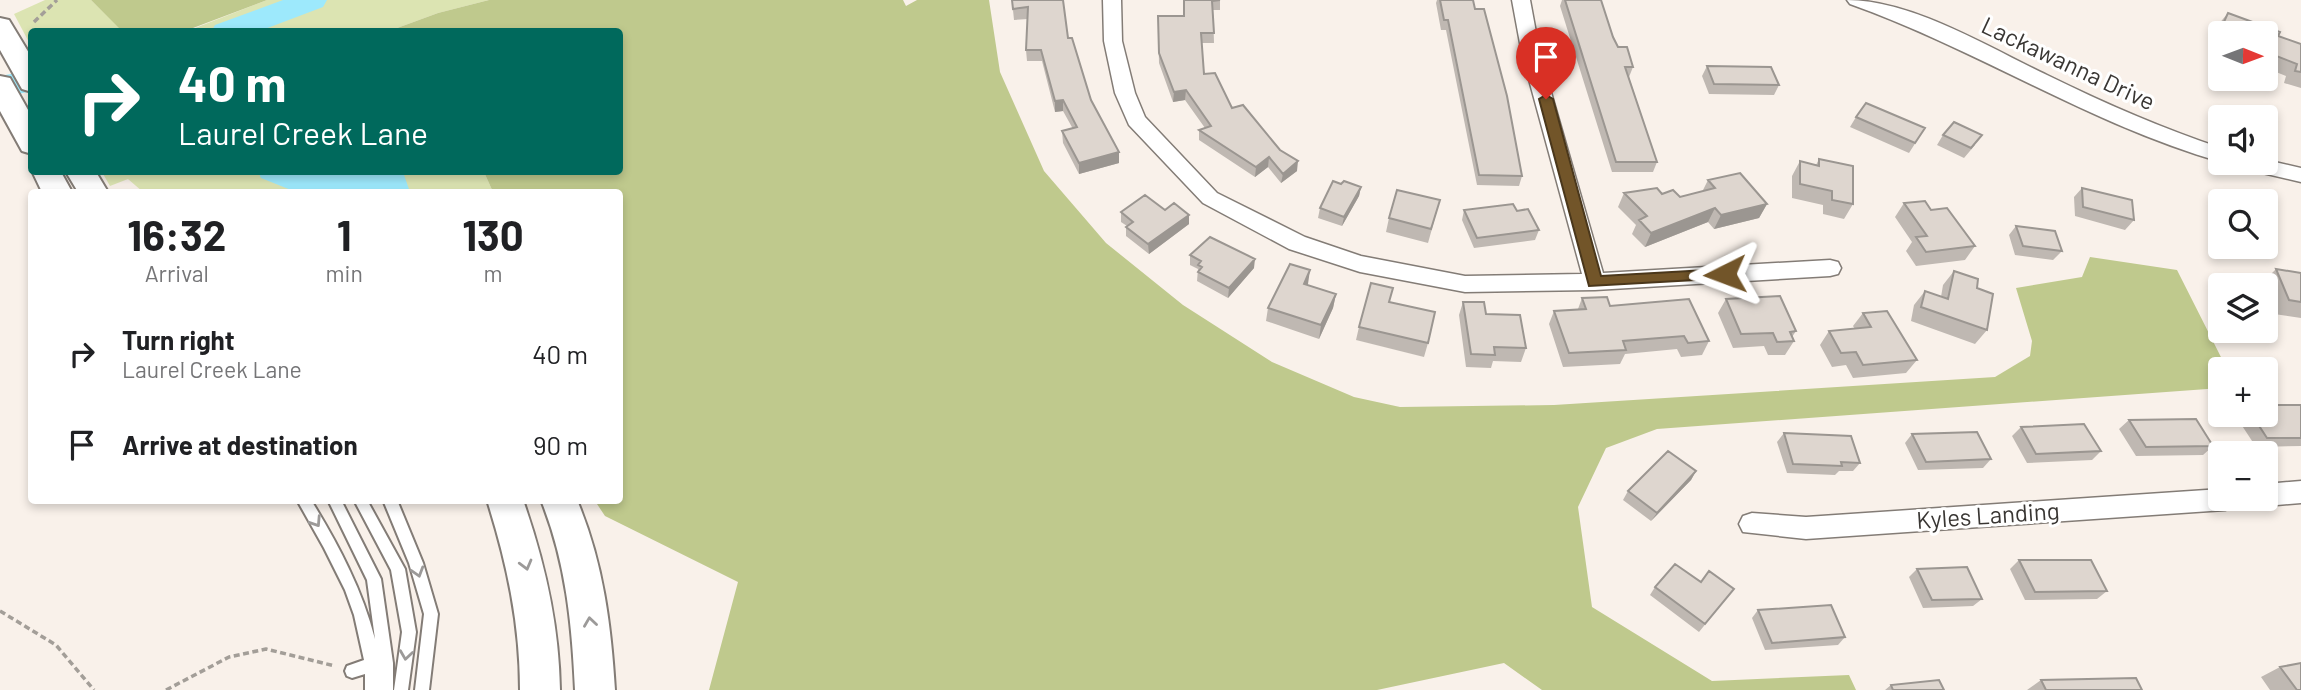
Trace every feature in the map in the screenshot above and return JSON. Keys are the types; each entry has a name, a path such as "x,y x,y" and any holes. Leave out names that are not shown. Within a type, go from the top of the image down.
{"street":[{"path":"1112,0 1113,41 1125,93 1136,120 1210,198 1297,243 1360,264 1416,277 1465,284 1595,282 1830,268"},
{"path":"1521,0 1531,54 1595,282"},
{"name":"Lackawanna Drive","path":"1856,0 1973,48 2110,116 2208,150"},
{"path":"0,26 28,76"},
{"path":"0,85 28,137"},
{"path":"2278,170 2301,175"},
{"path":"2278,494 2301,492"},
{"name":"Kyles Landing","path":"1752,524 1819,527 2208,500"},
{"path":"506,504 527,567 541,651 540,690"},
{"path":"560,504 583,569 592,635 594,690"}],"lane":[{"path":"306,504 330,543 354,593 372,664 372,690"},
{"path":"336,504 374,579 386,663 386,690"},
{"path":"362,504 398,569 409,632 401,690"},
{"path":"392,504 416,563 430,614 425,688"},
{"path":"352,671 372,664"}],"path":[{"path":"34,22 57,0"},
{"path":"0,611 56,646 94,690"},
{"path":"166,690 229,657 266,649 352,671"}],"green space":[{"path":"45,0 91,0 120,28 28,28 28,40 14,14"},
{"path":"91,0 267,0 193,28 119,28"},
{"path":"267,0 489,0 438,13 397,28 195,28"},
{"path":"489,0 903,0 906,6 917,0 989,0 1000,72 1044,171 1106,243 1183,305 1272,362 1354,397 1400,407 1554,405 1995,377 2030,356 2032,341 2016,288 2082,277 2090,257 2177,270 2208,331 2208,343 2214,343 2221,357 2208,357 2208,389 1657,429 1606,448 1578,507 1592,607 1712,681 1849,675 1856,690 1542,690 1504,663 1377,690 709,690 738,582 605,516 597,504 623,504 623,189 492,189 485,175 623,175 623,28 397,28 438,13"},
{"path":"104,175 485,175 492,189 140,189 128,179 110,186"}],"water":[{"path":"260,175 404,175 409,189 288,189"}],"building":[{"path":"1012,0 1063,0 1068,38 1072,38 1091,100 1119,152 1079,163 1062,131 1077,127 1063,100 1055,101 1041,50 1026,50 1028,7 1013,9"},
{"path":"1184,0 1220,0 1212,1 1214,33 1201,33 1204,74 1215,73 1232,108 1243,105 1280,150 1298,161 1283,174 1269,157 1256,167 1199,130 1211,126 1186,90 1174,92 1159,53 1158,16 1184,16"},
{"path":"1440,0 1473,0 1475,9 1484,9 1507,96 1522,176 1479,175 1448,20 1444,20"},
{"path":"1565,0 1601,0 1618,47 1627,47 1633,67 1625,67 1657,162 1616,162"},
{"path":"2228,13 2250,21 2224,21"},
{"path":"2278,36 2301,44 2301,72 2295,71 2297,64 2278,57"},
{"path":"1707,66 1771,67 1779,85 1714,84"},
{"path":"1866,103 1925,128 1915,143 1856,117"},
{"path":"1954,122 1982,135 1971,148 1943,135"},
{"path":"1819,159 1853,166 1853,204 1832,200 1832,191 1800,184 1800,161 1819,166"},
{"path":"1740,173 1767,204 1721,215 1715,208 1651,233 1639,220 1647,216 1624,193 1657,188 1662,194 1673,190 1680,197 1715,188 1708,180"},
{"path":"1333,181 1341,184 1344,181 1361,187 1344,217 1320,208"},
{"path":"2082,188 2132,200 2134,220 2083,207"},
{"path":"1397,190 1440,200 1431,229 1389,218"},
{"path":"1145,195 1165,210 1174,203 1189,215 1148,244 1126,227 1133,222 1121,212"},
{"path":"1925,201 1931,210 1947,208 1975,246 1926,252 1916,237 1927,236 1904,203"},
{"path":"1513,204 1517,211 1528,209 1539,230 1477,238 1464,210"},
{"path":"2016,226 2055,231 2062,251 2023,246"},
{"path":"1210,237 1255,259 1229,288 1198,272 1202,267 1198,265 1201,261 1190,255"},
{"path":"1290,264 1310,270 1304,284 1336,294 1321,325 1268,308"},
{"path":"2276,269 2301,273 2301,302 2289,300"},
{"path":"1954,271 1978,279 1977,288 1993,294 1987,330 1921,307 1925,291 1948,299"},
{"path":"1371,283 1393,288 1389,302 1435,312 1428,343 1359,327"},
{"path":"1780,296 1796,331 1790,332 1794,341 1777,342 1773,333 1741,334 1726,299"},
{"path":"1607,297 1610,306 1689,299 1709,341 1688,343 1684,336 1623,341 1626,350 1569,353 1554,311 1586,309 1582,298"},
{"path":"1463,302 1484,302 1486,314 1520,315 1526,348 1494,347 1495,355 1471,354"},
{"path":"1887,311 1917,360 1863,365 1856,352 1841,353 1829,331 1871,327 1863,313"},
{"path":"2278,405 2301,405 2301,438 2267,438 2260,427 2278,427"},
{"path":"2196,419 2210,441 2208,446 2146,447 2129,420"},
{"path":"2084,424 2101,451 2036,454 2021,427"},
{"path":"1977,432 1991,459 1926,462 1912,434"},
{"path":"1784,433 1851,436 1860,463 1841,462 1842,466 1793,464"},
{"path":"1668,451 1696,471 1657,513 1628,491"},
{"path":"2019,560 2091,560 2107,591 2035,592"},
{"path":"1675,564 1701,582 1709,571 1734,589 1705,624 1655,587"},
{"path":"1967,567 1982,599 1932,600 1917,569"},
{"path":"1831,605 1845,637 1772,643 1758,610"},
{"path":"2301,663 2301,690 2297,690 2280,667"},
{"path":"2136,678 2142,690 2046,690 2041,680"},
{"path":"1939,680 1944,690 1893,690 1891,685"}],"waterway":[{"path":"237,28 312,0"},
{"path":"0,87 28,81"}],"route":[{"path":"1546,99 1595,282 1725,274"}]}
